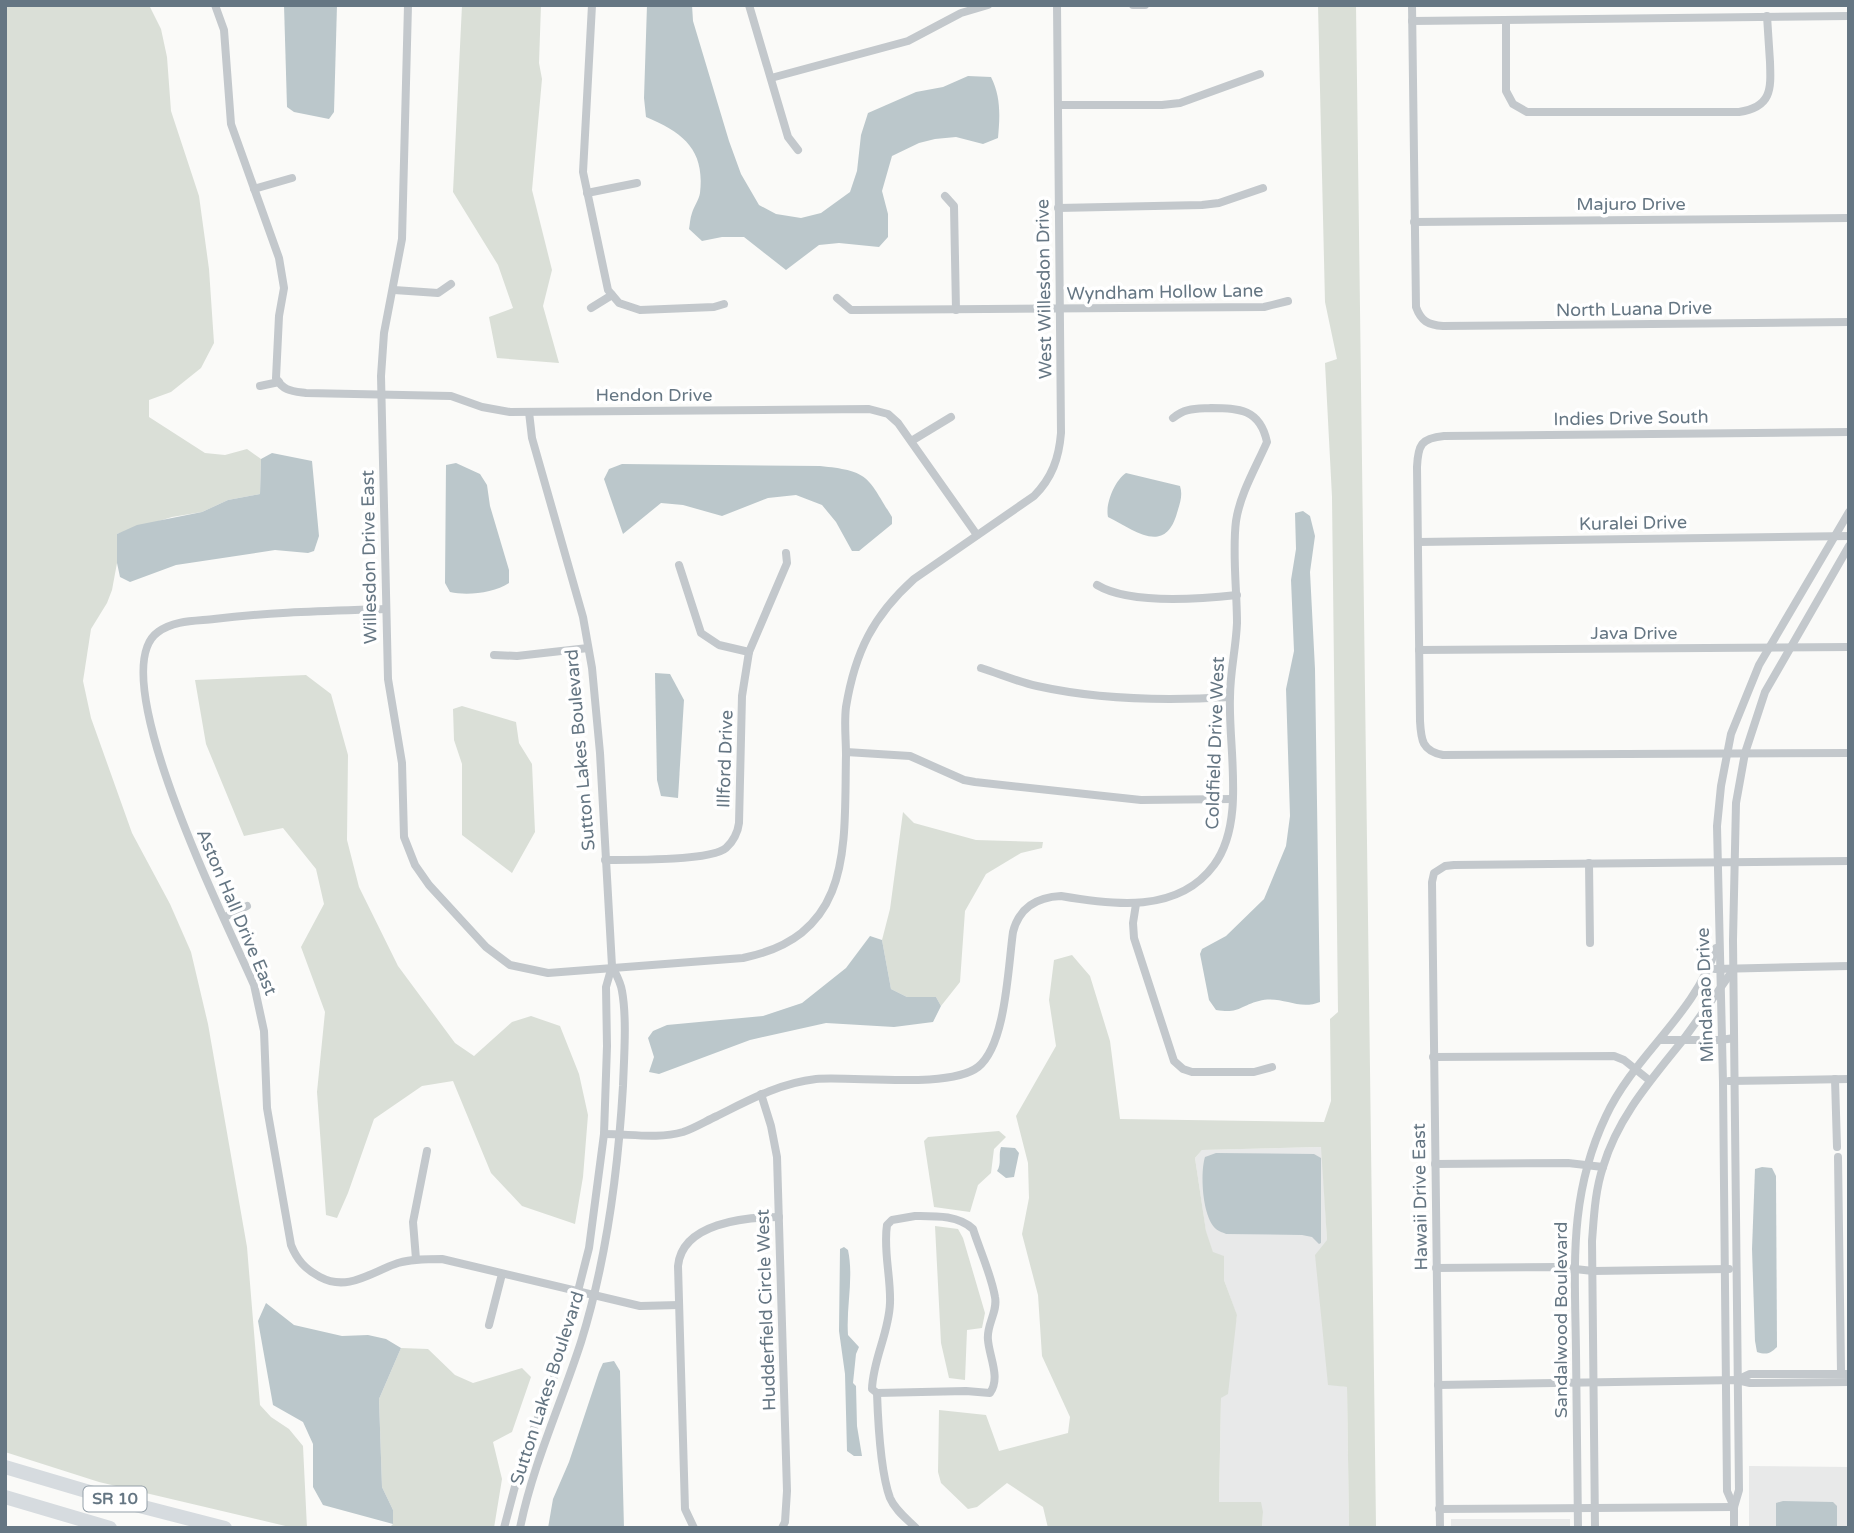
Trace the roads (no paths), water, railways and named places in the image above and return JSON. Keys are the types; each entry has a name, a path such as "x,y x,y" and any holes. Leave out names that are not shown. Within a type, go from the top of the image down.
{"highway":[{"name":"SR 10","path":"5,1467 225,1528"},
{"name":"SR 10","path":"5,1497 110,1528"}],"street":[{"path":"215,5 224,30 230,124 284,276 283,301 279,316 278,380 260,386"},
{"name":"Willesdon Drive East","path":"408,5 402,239 384,332 381,394 389,692 402,763 404,837 415,864 429,886 486,947 510,965 548,973 743,958 779,948 806,929 821,912 840,873 846,752"},
{"path":"592,5 583,173 608,290 619,303 640,310 714,307 724,304"},
{"path":"749,5 788,136 798,150"},
{"path":"771,78 908,41 961,13 988,5"},
{"name":"West Willesdon Drive","path":"846,752 845,711 852,676 866,636 886,607 906,586 1034,496 1056,464 1061,433 1057,5"},
{"path":"1133,5 1145,5"},
{"path":"1412,5 1414,222"},
{"path":"1506,20 1506,91 1513,104 1527,112 1740,112 1763,103 1771,86 1767,16"},
{"path":"1412,21 1849,16"},
{"path":"1060,106 1180,103 1260,74"},
{"path":"254,189 292,178"},
{"path":"587,193 637,183"},
{"path":"1058,208 1202,205 1219,203 1263,188"},
{"path":"945,196 954,206 956,310"},
{"name":"Majuro Drive","path":"1414,222 1849,218"},
{"name":"North Luana Drive","path":"1414,222 1416,307 1422,320 1432,326 1849,322"},
{"path":"394,290 438,293 451,284"},
{"path":"591,308 612,295"},
{"name":"Wyndham Hollow Lane","path":"837,298 851,310 1264,307 1288,301"},
{"name":"Hendon Drive","path":"278,380 288,390 306,393 452,396 492,409 528,412 880,411 893,418 913,440 977,535"},
{"name":"Coldfield Drive West","path":"604,1134 670,1135 687,1131 761,1094 806,1080 943,1079 967,1074 987,1058 999,1034 1013,932 1016,922 1031,903 1049,896 1136,904 1175,894 1189,886 1214,864 1228,834 1232,799 1230,697 1237,629 1236,524 1243,496 1267,442 1260,422 1251,414 1236,408 1184,409 1173,418"},
{"name":"Sutton Lakes Boulevard","path":"520,1528 533,1479 595,1294 610,1218 620,1134 624,1062 622,989 612,966 600,753 592,668 583,617 536,451 528,412"},
{"path":"913,440 951,417"},
{"name":"Indies Drive South","path":"1418,542 1419,449 1431,438 1849,432"},
{"name":"Mindanao Drive","path":"1734,1507 1727,1491 1718,812 1727,753 1739,711 1759,665 1849,512"},
{"name":"Kuralei Drive","path":"1418,542 1849,536"},
{"path":"1418,542 1420,736 1428,751 1443,755 1849,753"},
{"name":"Mindanao Drive","path":"1734,1528 1734,1507 1739,1490 1734,1081 1736,803 1745,753 1765,692 1849,546"},
{"name":"Illford Drive","path":"605,860 705,855 730,845 739,823 742,696 749,652 787,563 786,553"},
{"path":"679,565 701,633 719,645 749,652"},
{"path":"1097,585 1109,592 1138,597 1212,598 1237,595"},
{"name":"Aston Hall Drive East","path":"385,609 273,612 169,625 152,636 148,642 145,673 155,745 181,818 254,985 260,1008 264,1031 267,1108 288,1233 297,1259 312,1273 327,1280 345,1283 416,1259"},
{"name":"Java Drive","path":"1419,650 1849,647"},
{"path":"494,655 517,656 588,648"},
{"path":"981,668 1037,686 1110,697 1230,697"},
{"path":"846,752 910,756 964,780 975,782 1141,800 1232,799"},
{"path":"1590,943 1589,863 1849,861"},
{"name":"Hawaii Drive East","path":"1440,1528 1432,881 1434,873 1445,866 1589,863"},
{"path":"1136,904 1134,938 1174,1061 1183,1069 1192,1072 1254,1072 1272,1067"},
{"path":"225,917 247,906"},
{"name":"Sandalwood Boulevard","path":"1578,1528 1575,1269 1578,1201 1586,1165 1606,1115 1635,1070 1699,990 1718,942"},
{"name":"Sutton Lakes Boulevard","path":"504,1528 516,1478 551,1385 579,1291 595,1208 604,1134 606,987 612,966"},
{"path":"1709,970 1849,966"},
{"name":"Sandalwood Boulevard","path":"1594,1528 1593,1220 1603,1167 1623,1120 1649,1080 1683,1040 1734,968"},
{"path":"1660,1040 1734,1038"},
{"path":"1433,1057 1614,1056 1624,1060 1649,1080"},
{"path":"1835,1079 1837,1147"},
{"path":"1723,1082 1849,1079"},
{"name":"Hudderfield Circle West","path":"761,1094 775,1142 779,1216 787,1491 783,1527"},
{"path":"427,1151 413,1222 416,1259 442,1259 648,1307 679,1305"},
{"path":"1737,1380 1750,1374 1845,1373 1845,1290 1838,1157"},
{"path":"1436,1164 1568,1163 1603,1167"},
{"path":"694,1528 685,1508 678,1266 684,1246 690,1239 736,1220 779,1216"},
{"path":"877,1393 990,1393 993,1389 994,1371 988,1335 995,1297 973,1229 968,1225 937,1216 892,1220 887,1225 890,1302 888,1322 873,1370 872,1389 877,1393 882,1453 890,1498 916,1528"},
{"path":"1436,1268 1557,1267 1593,1271 1736,1269"},
{"path":"489,1325 502,1273"},
{"path":"1438,1385 1737,1380 1750,1383 1849,1382"},
{"path":"534,1427 550,1431"},
{"path":"1439,1508 1734,1507"}]}
